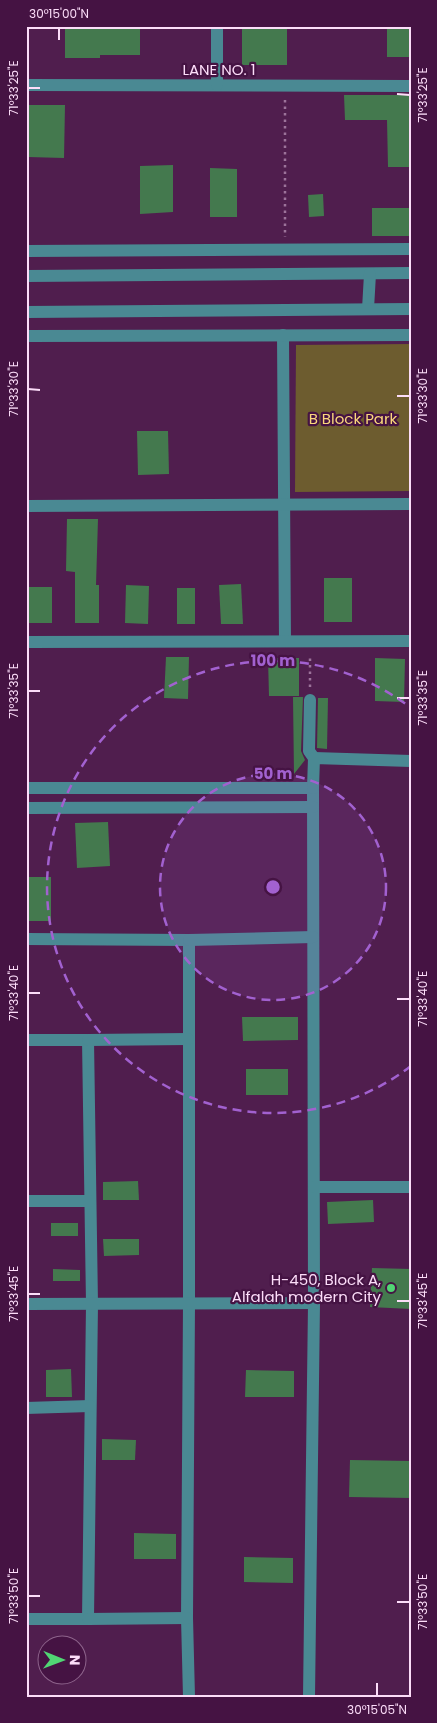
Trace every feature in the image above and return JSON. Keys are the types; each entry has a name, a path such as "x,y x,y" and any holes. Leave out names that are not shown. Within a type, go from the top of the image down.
{"street":[{"path":"217,26 217,85"},
{"name":"LANE NO. 1","path":"26,86 411,86"},
{"path":"26,250 411,249"},
{"path":"26,276 411,273"},
{"path":"368,309 370,274"},
{"path":"26,312 411,309"},
{"path":"26,336 411,335"},
{"path":"283,336 285,641"},
{"path":"26,506 411,504"},
{"path":"26,642 411,641"},
{"path":"309,1697 314,1303 314,758 309,751 310,700"},
{"path":"314,758 411,760"},
{"path":"26,788 313,788"},
{"path":"26,808 313,806"},
{"path":"26,939 189,940 313,937"},
{"path":"189,940 190,1303 187,1618 189,1697"},
{"path":"26,1040 188,1039"},
{"path":"88,1040 92,1304 88,1619"},
{"path":"314,1186 411,1187"},
{"path":"26,1201 90,1201"},
{"path":"26,1304 314,1303"},
{"path":"26,1408 90,1406"},
{"path":"26,1618 187,1618"}],"path":[{"path":"284,86 285,250"},
{"path":"310,700 311,641"}],"green space":[{"name":"B Block Park","path":"411,344 411,491 295,492 296,345"}],"building":[{"path":"65,26 140,26 140,55 100,55 100,58 65,58"},
{"path":"387,26 411,26 411,57 387,57"},
{"path":"242,28 287,28 287,65 242,65"},
{"path":"344,95 409,95 410,167 388,167 387,120 345,120"},
{"path":"29,105 65,105 64,158 28,157"},
{"path":"173,165 173,212 140,214 140,166"},
{"path":"210,168 237,169 237,217 210,217"},
{"path":"323,194 324,216 309,217 308,195"},
{"path":"372,208 411,208 411,236 372,236"},
{"path":"137,431 168,431 169,474 138,475"},
{"path":"67,519 98,519 96,585 99,585 99,623 75,623 75,572 66,571"},
{"path":"324,578 352,578 352,622 324,622"},
{"path":"241,584 243,624 221,624 219,585"},
{"path":"126,585 149,586 148,624 125,623"},
{"path":"27,587 52,587 52,623 27,623"},
{"path":"177,588 195,588 195,624 177,624"},
{"path":"166,657 189,657 188,699 164,698"},
{"path":"268,658 299,658 299,696 269,696"},
{"path":"375,658 405,659 404,702 375,701"},
{"path":"293,697 303,697 301,751 305,760 294,774"},
{"path":"318,698 328,698 327,749 317,748"},
{"path":"108,822 110,866 77,868 75,823"},
{"path":"28,877 51,877 51,921 29,921"},
{"path":"242,1017 298,1017 298,1040 243,1041"},
{"path":"246,1069 288,1069 288,1095 246,1095"},
{"path":"138,1181 139,1200 103,1200 103,1182"},
{"path":"373,1200 374,1222 328,1224 327,1202"},
{"path":"51,1223 78,1223 78,1236 51,1236"},
{"path":"103,1239 139,1239 139,1255 104,1256"},
{"name":"H-450, Block A, Alfalah modern City","path":"372,1268 411,1269 411,1309 370,1307"},
{"path":"53,1269 80,1270 80,1281 53,1281"},
{"path":"71,1369 72,1397 46,1397 46,1370"},
{"path":"246,1370 294,1371 294,1397 245,1397"},
{"path":"102,1439 136,1440 135,1460 102,1460"},
{"path":"350,1460 411,1461 411,1498 349,1497"},
{"path":"134,1533 176,1534 176,1559 134,1559"},
{"path":"244,1557 293,1558 293,1583 244,1582"}],"place":[{"name":"H-450, Block A, Alfalah modern City","path":"391,1288"}]}
